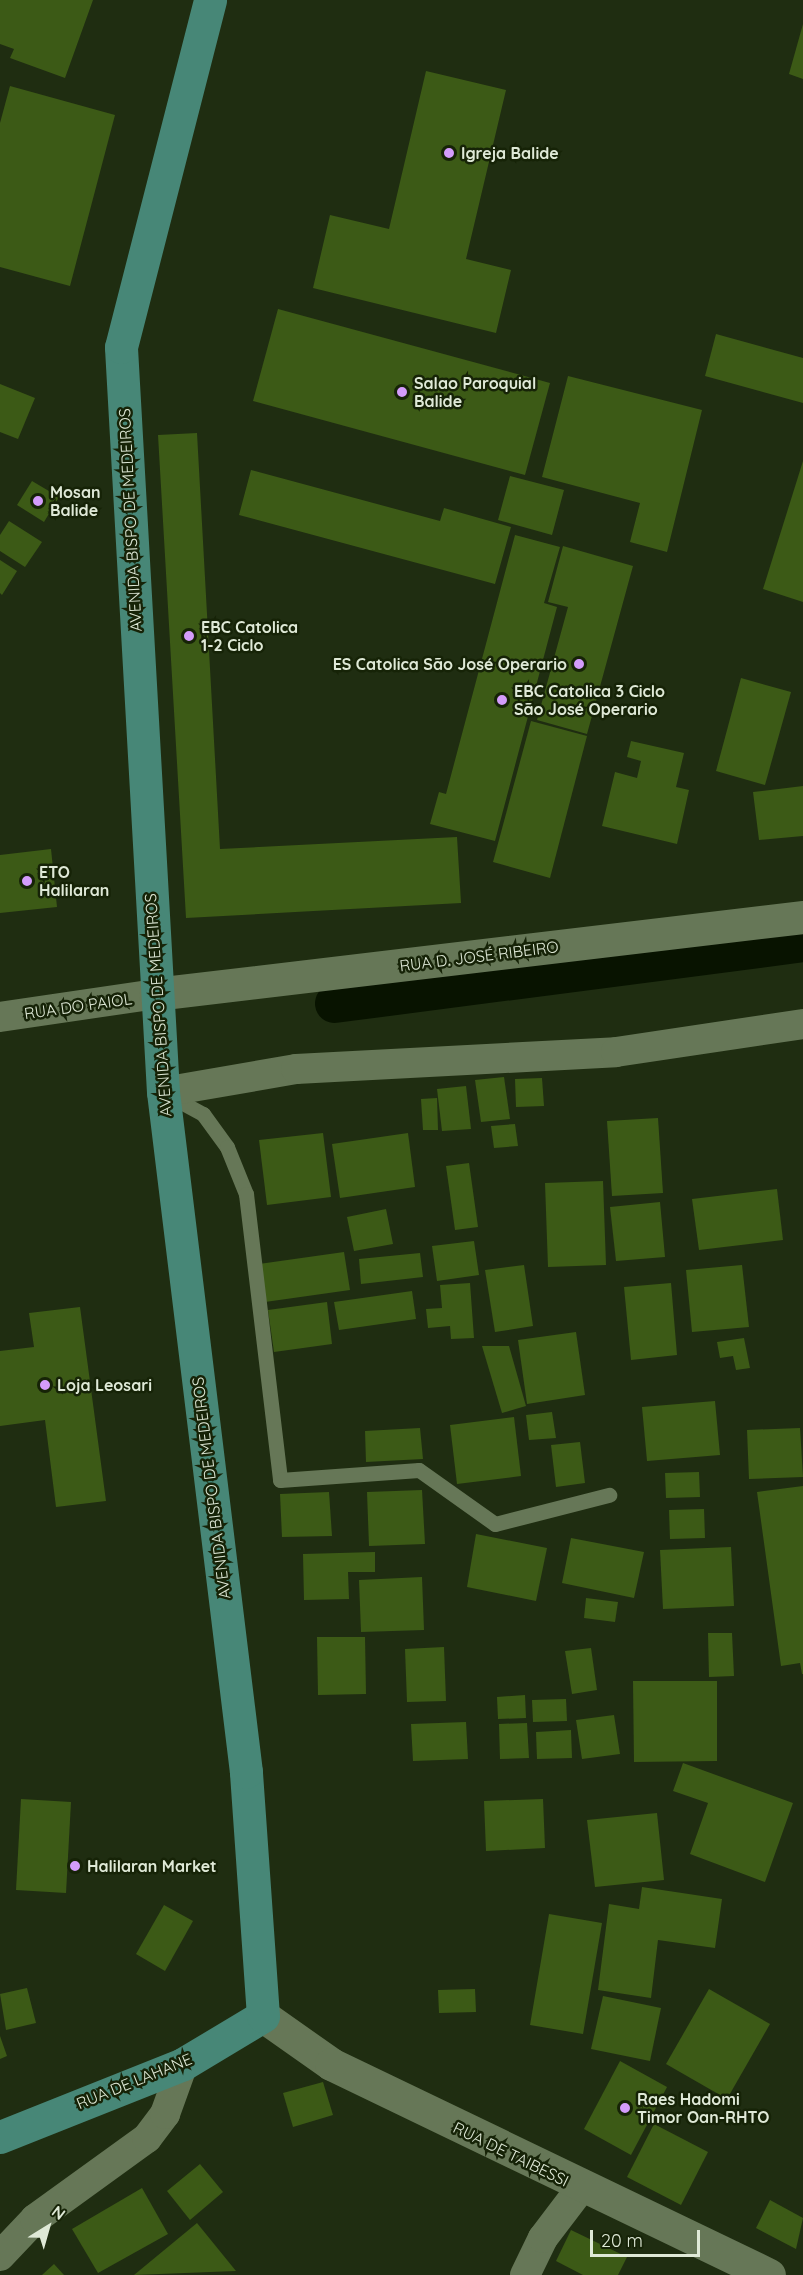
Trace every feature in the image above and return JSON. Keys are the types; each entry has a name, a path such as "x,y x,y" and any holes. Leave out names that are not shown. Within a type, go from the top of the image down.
{"main road":[{"name":"AVENIDA BISPO DE MEDEIROS","path":"210,0 121,348 155,994 163,1092 246,1772 263,2016"},
{"name":"RUA DE LAHANE","path":"0,2137 183,2064 263,2016"}],"street":[{"name":"RUA D. JOSÉ RIBEIRO","path":"155,994 803,917"},
{"name":"RUA DO PAIOL","path":"0,1017 155,994"},
{"path":"163,1092 296,1069 616,1052 803,1024"},
{"name":"RUA DE TAIBESSI","path":"263,2016 331,2064 580,2188 769,2275"},
{"path":"0,2256 35,2219 147,2138 165,2114 183,2064"},
{"path":"525,2275 543,2238 580,2188"}],"lane":[{"path":"163,1092 203,1114 227,1147 246,1194 280,1480 419,1470 495,1524 609,1495"}],"building":[{"path":"0,0 93,0 65,78 10,58 14,49 0,44"},
{"path":"803,24 803,79 789,74"},
{"name":"Igreja Balide","path":"426,71 506,90 466,259 511,270 496,333 313,288 330,215 389,229"},
{"path":"10,86 115,115 70,286 0,267 0,123"},
{"name":"Salao Paroquial Balide","path":"278,309 550,383 525,475 253,401"},
{"path":"716,334 803,358 803,403 705,376"},
{"path":"568,376 702,410 667,552 630,542 640,503 542,477"},
{"path":"0,384 35,398 18,439 0,432"},
{"name":"EBC Catolica 1-2 Ciclo","path":"197,433 220,849 457,837 461,903 186,918 158,435"},
{"path":"803,461 803,602 763,589"},
{"path":"251,470 440,521 444,508 511,527 495,584 239,515"},
{"path":"510,476 564,490 552,535 498,520"},
{"name":"Mosan Balide","path":"32,481 59,497 44,522 17,505"},
{"path":"9,521 42,542 25,567 0,551 0,535"},
{"name":"EBC Catolica 3 Ciclo São José Operario","path":"515,535 560,547 544,603 557,607 495,841 430,824 439,792 446,794"},
{"name":"ES Catolica São José Operario","path":"563,546 633,566 587,734 537,720 568,607 548,602"},
{"path":"0,560 17,571 2,595 0,593"},
{"path":"741,678 791,692 765,785 716,771"},
{"path":"531,721 587,736 550,878 493,862"},
{"path":"631,741 684,753 676,787 689,790 677,844 602,826 615,772 637,778 641,761 627,757"},
{"path":"803,786 803,836 759,840 753,792"},
{"name":"ETO Halilaran","path":"51,849 57,907 0,913 0,855"},
{"path":"504,1077 510,1119 481,1122 475,1080"},
{"path":"542,1078 544,1106 516,1107 515,1079"},
{"path":"466,1086 471,1129 442,1131 437,1089"},
{"path":"437,1098 438,1130 423,1130 421,1099"},
{"path":"658,1118 663,1193 612,1196 607,1121"},
{"path":"515,1124 518,1146 494,1148 491,1126"},
{"path":"323,1133 331,1197 267,1205 259,1140"},
{"path":"408,1133 415,1187 340,1198 332,1144"},
{"path":"469,1163 478,1227 455,1230 446,1166"},
{"path":"603,1181 606,1265 548,1267 545,1183"},
{"path":"777,1189 783,1240 699,1250 692,1199"},
{"path":"660,1202 665,1257 616,1261 610,1207"},
{"path":"386,1209 393,1244 354,1251 347,1217"},
{"path":"474,1241 479,1275 437,1281 432,1246"},
{"path":"344,1252 350,1290 265,1302 259,1264"},
{"path":"420,1253 423,1277 361,1284 359,1259"},
{"path":"524,1265 533,1326 495,1332 485,1270"},
{"path":"742,1265 749,1327 692,1332 686,1270"},
{"path":"470,1283 474,1338 451,1339 450,1326 428,1328 426,1309 442,1308 440,1285"},
{"path":"671,1283 677,1355 631,1360 624,1287"},
{"path":"412,1291 416,1319 339,1330 334,1302"},
{"path":"327,1302 332,1344 274,1352 268,1310"},
{"name":"Loja Leosari","path":"80,1307 106,1501 56,1507 45,1420 0,1426 0,1351 34,1347 29,1313"},
{"path":"576,1332 585,1395 527,1404 518,1340"},
{"path":"744,1338 750,1368 736,1370 733,1356 720,1358 717,1342"},
{"path":"482,1346 509,1346 526,1406 502,1413"},
{"path":"715,1401 720,1455 647,1461 642,1407"},
{"path":"552,1412 556,1438 529,1440 526,1415"},
{"path":"514,1417 521,1476 457,1484 450,1425"},
{"path":"420,1428 423,1459 366,1462 365,1431"},
{"path":"800,1428 803,1477 749,1479 747,1430"},
{"path":"580,1442 585,1483 556,1487 551,1445"},
{"path":"699,1472 700,1497 666,1498 665,1473"},
{"path":"803,1486 802,1674 800,1663 781,1666 757,1492"},
{"path":"422,1490 425,1544 369,1546 367,1492"},
{"path":"329,1492 332,1536 282,1537 280,1494"},
{"path":"704,1509 705,1538 670,1539 669,1510"},
{"path":"476,1534 547,1548 536,1601 467,1587"},
{"path":"571,1538 644,1552 634,1598 562,1583"},
{"path":"731,1547 734,1606 663,1609 660,1550"},
{"path":"375,1552 375,1572 348,1572 349,1599 304,1600 303,1554"},
{"path":"422,1577 424,1630 361,1632 359,1580"},
{"path":"586,1598 618,1602 615,1622 584,1618"},
{"path":"708,1633 732,1633 734,1676 709,1677"},
{"path":"317,1637 365,1637 366,1694 318,1695"},
{"path":"444,1647 446,1701 407,1702 405,1649"},
{"path":"591,1648 597,1690 572,1694 565,1651"},
{"path":"633,1681 717,1681 717,1761 634,1762"},
{"path":"525,1695 526,1718 498,1719 497,1697"},
{"path":"566,1699 567,1721 533,1722 532,1700"},
{"path":"614,1715 620,1754 582,1759 576,1720"},
{"path":"466,1722 468,1759 413,1761 411,1724"},
{"path":"527,1723 529,1758 500,1759 499,1724"},
{"path":"571,1730 572,1758 537,1759 536,1732"},
{"path":"683,1763 793,1803 765,1882 690,1854 708,1803 673,1791"},
{"path":"21,1799 71,1802 66,1893 16,1890"},
{"path":"543,1799 545,1848 486,1851 484,1801"},
{"path":"657,1813 664,1880 595,1887 587,1820"},
{"path":"642,1887 722,1899 715,1948 658,1940 651,1998 598,1990 609,1904 639,1909"},
{"path":"164,1905 193,1921 165,1971 136,1954"},
{"path":"549,1914 602,1923 583,2034 530,2025"},
{"path":"27,1988 36,2023 6,2030 0,1994"},
{"path":"475,1989 476,2012 439,2013 438,1990"},
{"path":"709,1989 770,2024 727,2099 666,2064"},
{"path":"603,1996 661,2008 650,2061 591,2049"},
{"path":"0,2036 7,2056 0,2059"},
{"name":"Raes Hadomi Timor Oan-RHTO","path":"620,2061 667,2087 631,2155 584,2129"},
{"path":"323,2082 333,2115 293,2127 283,2093"},
{"path":"654,2124 708,2152 681,2205 627,2177"},
{"path":"200,2164 223,2192 190,2220 167,2191"},
{"path":"142,2188 168,2234 98,2273 72,2229"},
{"path":"770,2200 803,2218 796,2249 756,2228"},
{"path":"197,2223 236,2271 134,2275"},
{"path":"571,2230 627,2257 618,2275 583,2275 556,2261"},
{"path":"54,2264 64,2275 42,2275"}],"waterway":[{"path":"334,1003 803,942"}],"place":[{"name":"Igreja Balide","path":"449,153"},
{"name":"Salao Paroquial Balide","path":"402,392"},
{"name":"Mosan Balide","path":"38,501"},
{"name":"EBC Catolica 1-2 Ciclo","path":"189,636"},
{"name":"ES Catolica São José Operario","path":"579,664"},
{"name":"EBC Catolica 3 Ciclo São José Operario","path":"502,700"},
{"name":"ETO Halilaran","path":"27,881"},
{"name":"Loja Leosari","path":"45,1385"},
{"name":"Halilaran Market","path":"75,1866"},
{"name":"Raes Hadomi Timor Oan-RHTO","path":"625,2108"}]}
